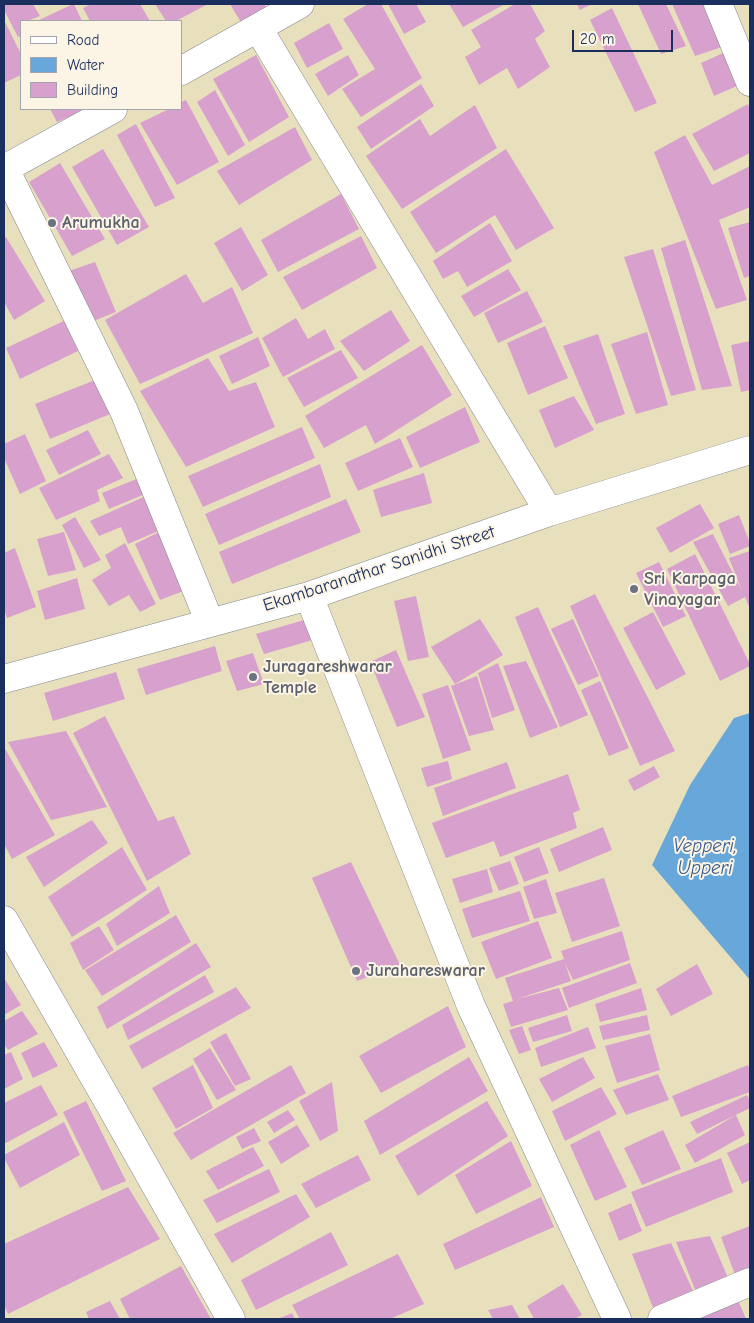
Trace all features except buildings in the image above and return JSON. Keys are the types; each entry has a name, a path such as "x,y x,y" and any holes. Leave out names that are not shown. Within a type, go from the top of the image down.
{"street":[{"path":"182,70 300,4"},
{"path":"718,4 750,82"},
{"path":"258,28 549,512"},
{"path":"111,110 4,168 124,410 210,623"},
{"name":"Ekambaranathar Sanidhi Street","path":"4,679 309,596 549,512 750,450"},
{"path":"309,596 471,1006 617,1319"},
{"path":"4,920 230,1319"},
{"path":"662,1319 750,1282"}],"water":[{"name":"Vepperi, Upperi","path":"750,713 750,980 652,865 690,785 734,718"}],"place":[{"name":"Arumukha","path":"52,223"},
{"name":"Sri Karpaga Vinayagar","path":"634,589"},
{"name":"Juragareshwarar Temple","path":"253,677"},
{"name":"Jurahareswarar","path":"356,971"}]}
